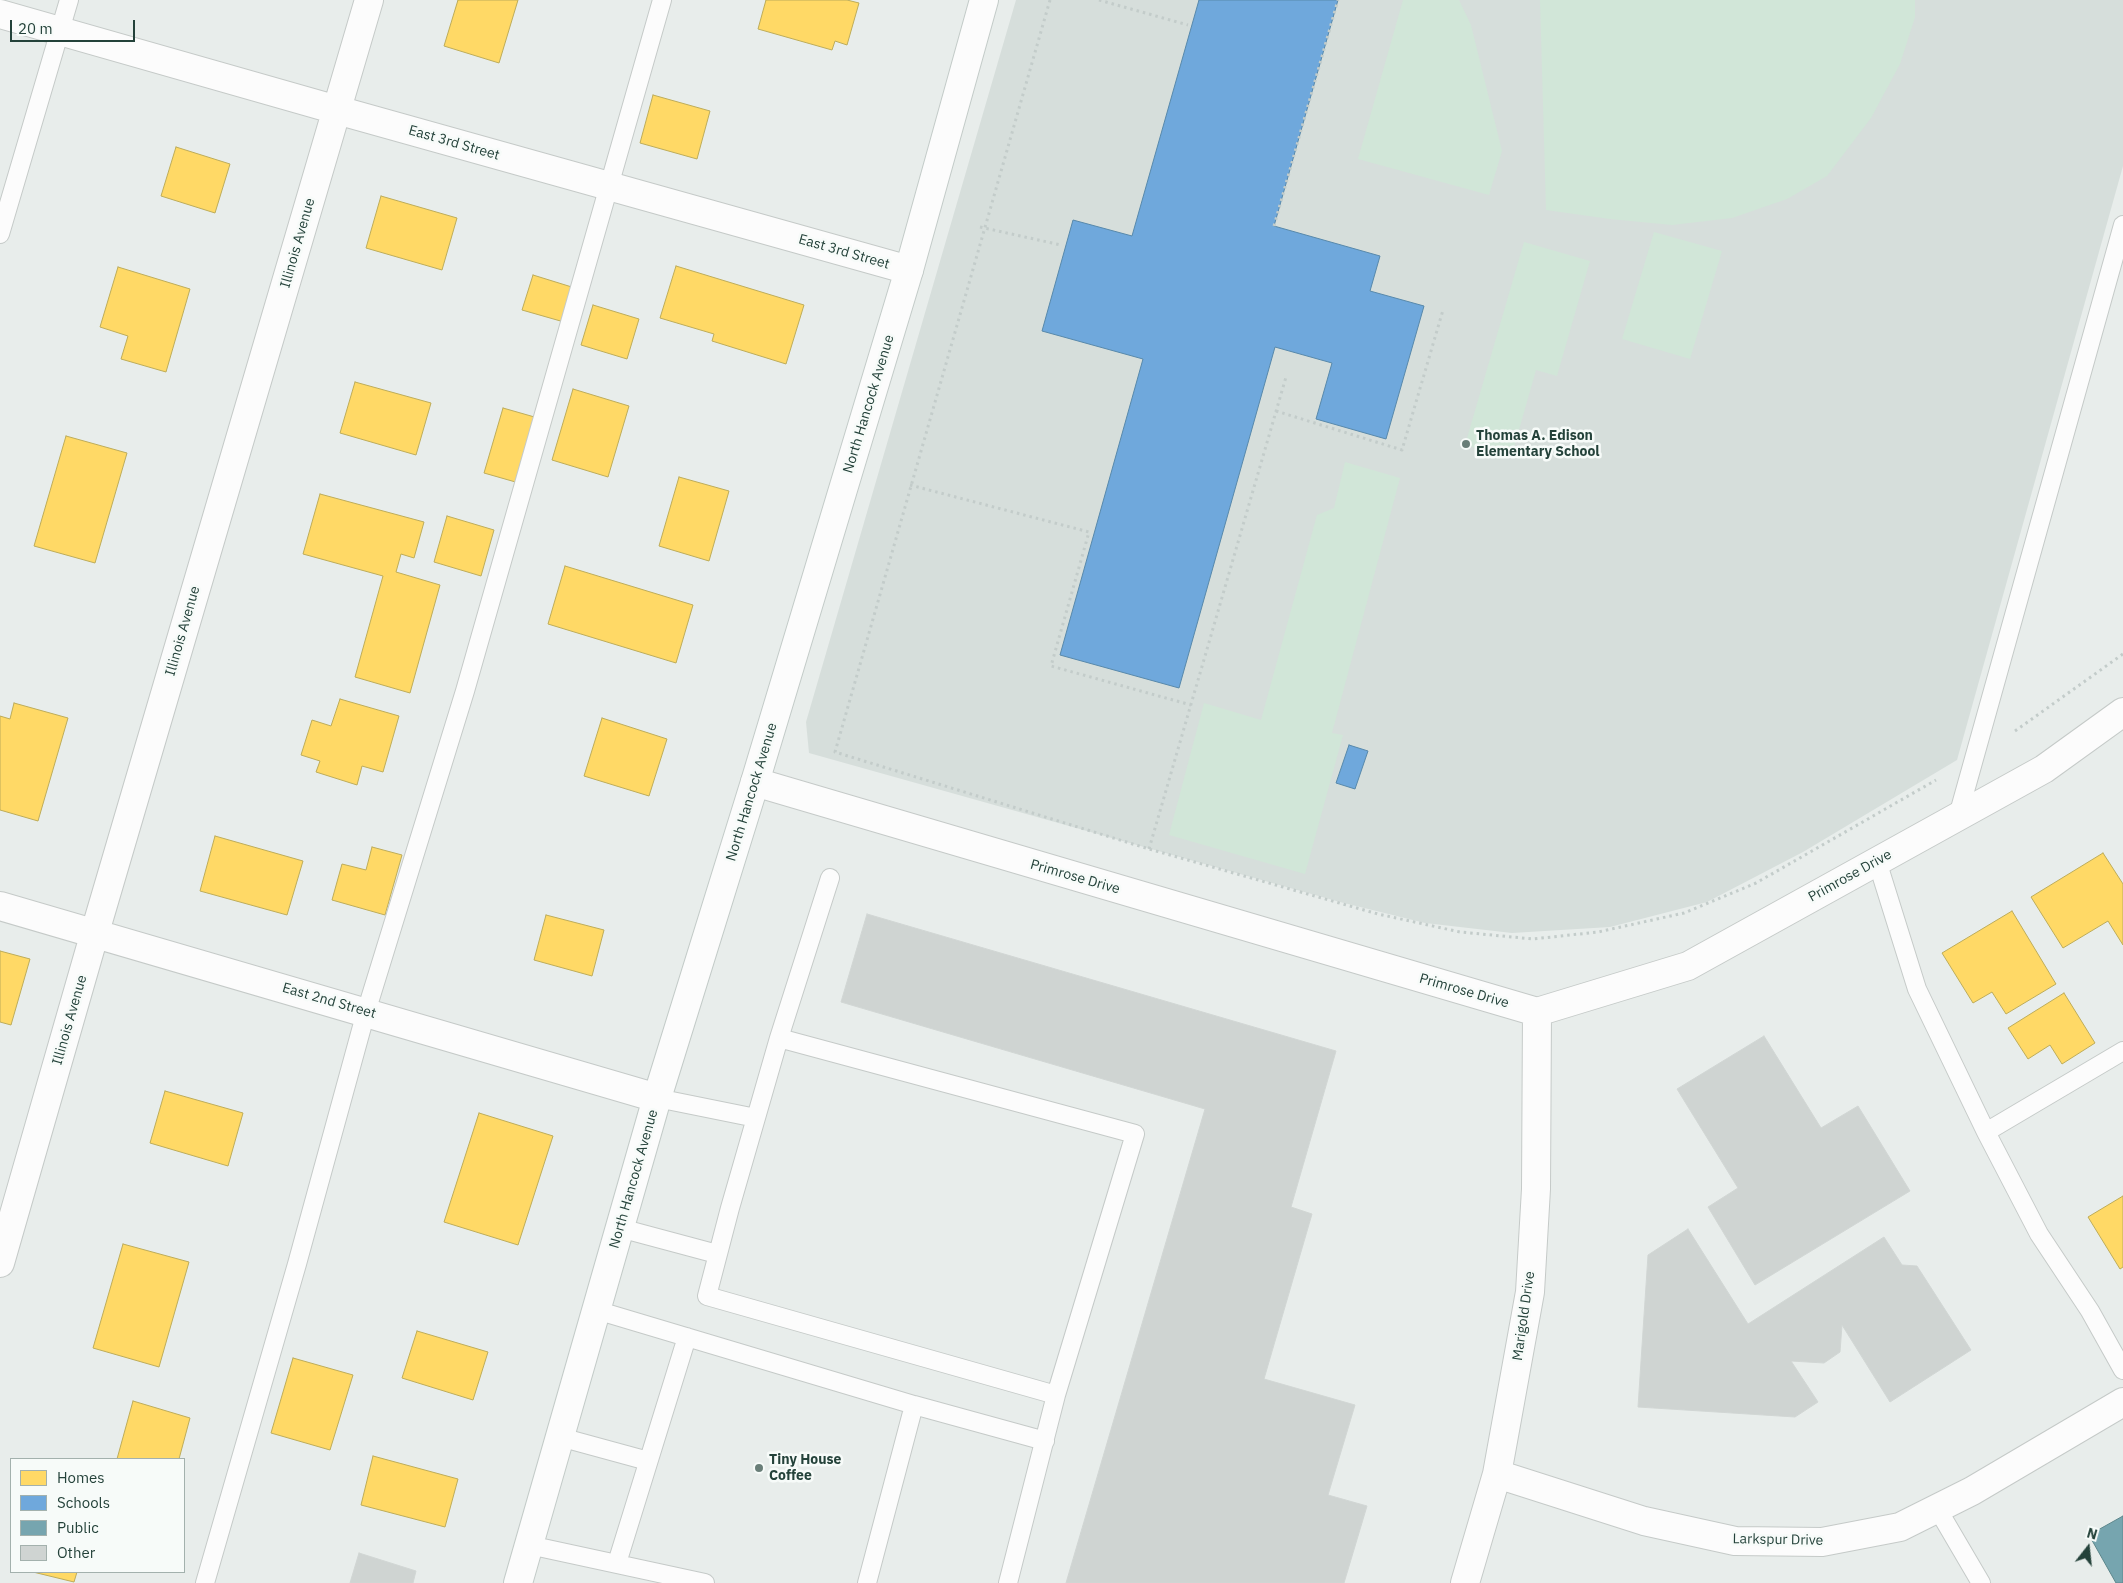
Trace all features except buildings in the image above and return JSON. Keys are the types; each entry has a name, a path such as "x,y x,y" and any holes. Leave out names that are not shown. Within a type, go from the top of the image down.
{"street":[{"name":"Illinois Avenue","path":"0,1264 95,932 369,0"},
{"name":"North Hancock Avenue","path":"518,1583 657,1098 756,782 909,270 984,0"},
{"name":"East 3rd Street","path":"0,14 909,270"},
{"name":"Primrose Drive","path":"756,782 1537,1012 1688,966 2044,768 2123,712"},
{"name":"East 2nd Street","path":"0,906 95,932 657,1098"},
{"name":"Marigold Drive","path":"1465,1583 1497,1474 1530,1292 1536,1189 1537,1012"},
{"name":"Larkspur Drive","path":"1497,1474 1644,1520 1735,1541 1822,1542 1900,1527 1972,1491 2123,1402"}],"lane":[{"path":"0,234 69,0"},
{"path":"205,1583 294,1274 366,1012 465,691 662,0"},
{"path":"1958,816 2123,225"},
{"path":"1877,861 1917,989 1986,1132 2039,1234 2090,1310 2123,1370"},
{"path":"830,878 779,1038 707,1296 1056,1395"},
{"path":"779,1038 1135,1134 1056,1395 1008,1583"},
{"path":"1986,1132 2123,1051"},
{"path":"657,1098 756,1118"},
{"path":"620,1228 718,1254"},
{"path":"596,1310 914,1405 1045,1441"},
{"path":"617,1563 687,1337"},
{"path":"867,1583 914,1405"},
{"path":"560,1437 648,1461"},
{"path":"1937,1508 1981,1583"},
{"path":"529,1545 705,1583"}],"path":[{"path":"1050,0 835,752 1149,849 1378,914 1460,932 1533,939 1598,932 1684,913 1756,883 1974,757 2042,714 2123,654"},
{"path":"1099,0 1188,25"},
{"path":"1274,226 1338,0"},
{"path":"980,227 1061,245"},
{"path":"1276,411 1402,450 1443,310"},
{"path":"1149,849 1286,377"},
{"path":"910,485 1089,532 1051,666 1191,705"}],"shaded area":[{"name":"Thomas A. Edison Elementary School","path":"1016,0 2123,0 2123,166 1957,760 1803,852 1707,902 1610,927 1512,933 1425,923 1340,902 809,753 806,722"}],"green space":[{"path":"1403,0 1459,0 1471,25 1502,151 1489,195 1358,159"},
{"path":"1540,0 1915,0 1915,17 1900,64 1871,118 1827,176 1787,199 1732,218 1672,225 1546,210"},
{"path":"1654,232 1722,251 1690,359 1622,339"},
{"path":"1524,242 1590,261 1557,376 1536,370 1511,458 1465,445"},
{"path":"1345,462 1400,478 1332,733 1343,735 1305,874 1169,835 1204,703 1261,720 1317,515 1334,508"}],"place":[{"name":"Thomas A. Edison Elementary School","path":"1466,444"},
{"name":"Tiny House Coffee","path":"759,1468"}]}
